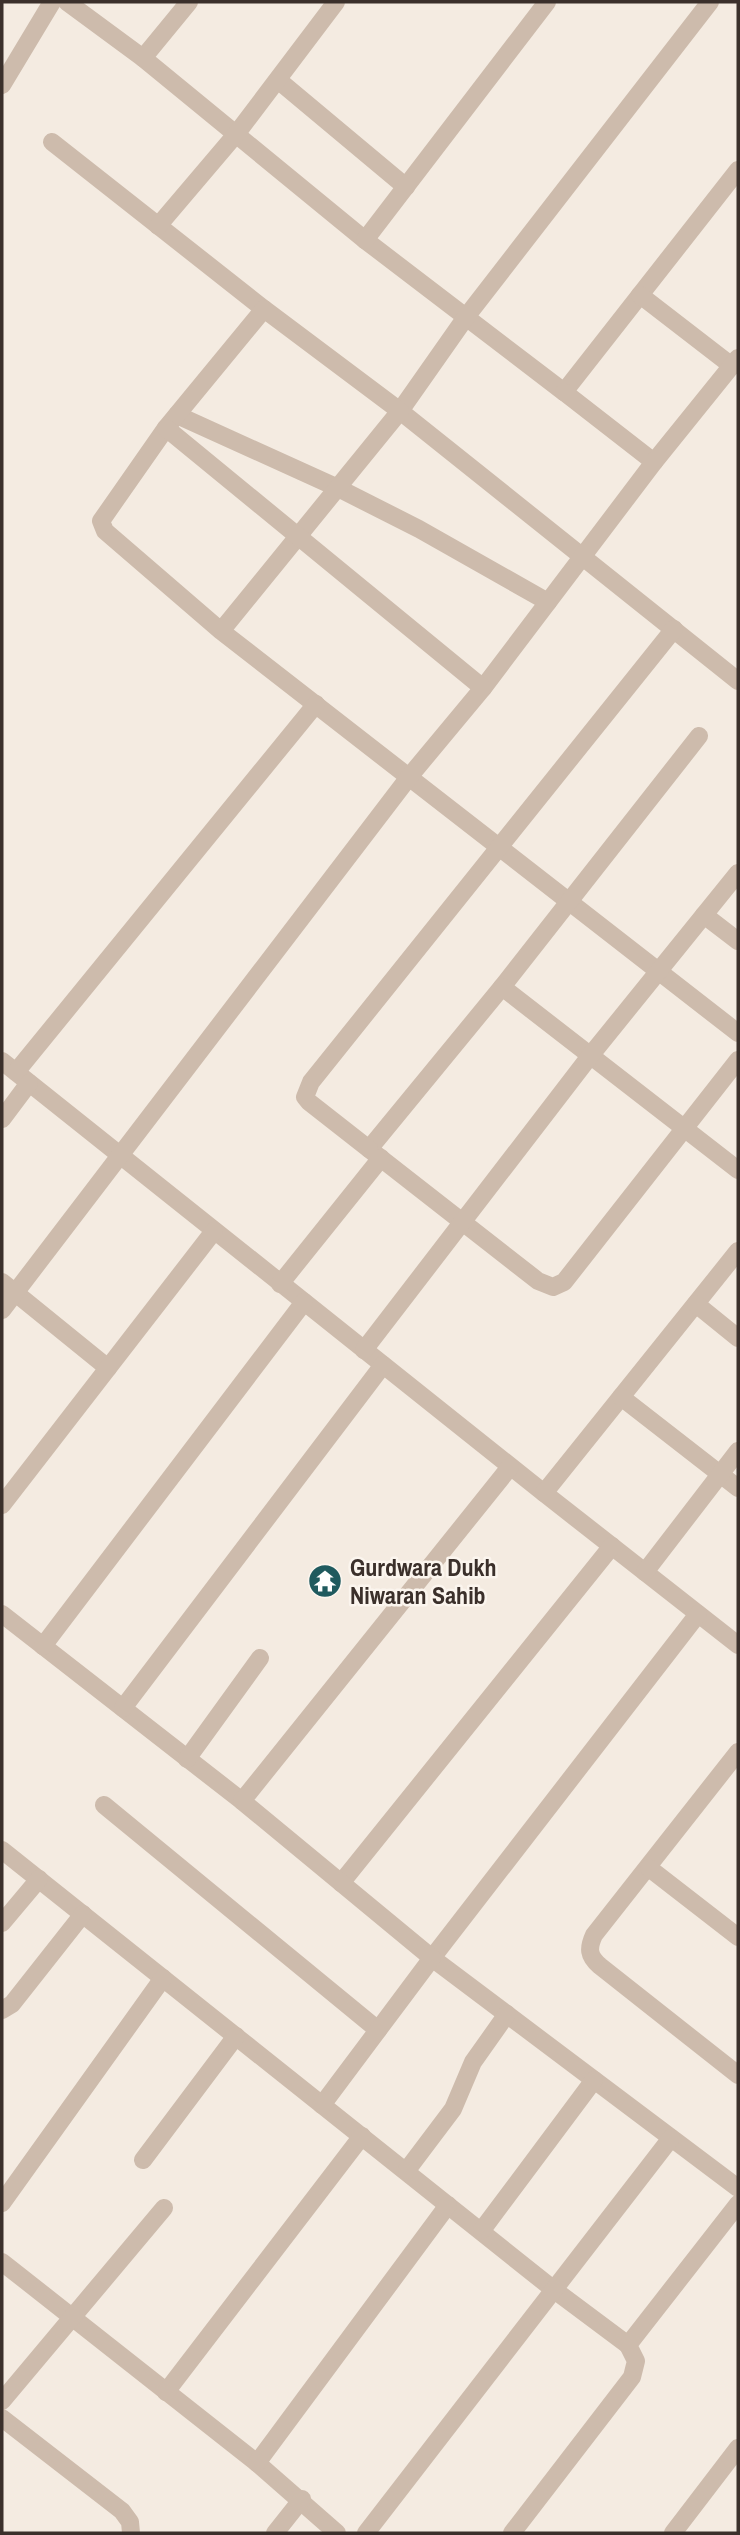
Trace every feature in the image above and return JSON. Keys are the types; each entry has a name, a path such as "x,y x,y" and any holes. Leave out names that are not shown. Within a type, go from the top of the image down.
{"street":[{"path":"66,2 143,58 365,240 654,462"},
{"path":"143,58 189,2"},
{"path":"158,226 237,133 336,2"},
{"path":"365,240 547,2"},
{"path":"221,631 400,411 466,317 710,2"},
{"path":"2,85 48,3"},
{"path":"278,80 405,187"},
{"path":"52,142 264,309 400,411 738,681"},
{"path":"564,392 738,170"},
{"path":"2,1310 8,1287 119,1155 409,777 483,688 654,462 735,362 640,295"},
{"path":"264,309 172,422 100,521 112,539 221,631 738,1033"},
{"path":"172,422 338,488 419,529 548,602"},
{"path":"172,422 300,536 483,688"},
{"path":"674,629 306,1090 305,1097 538,1281 553,1287 559,1286 738,1060"},
{"path":"2,1119 16,1072 316,704"},
{"path":"280,1284 375,1153 502,987 699,737"},
{"path":"364,1350 590,1056 738,873"},
{"path":"704,915 738,940"},
{"path":"502,987 738,1170"},
{"path":"16,1072 738,1645"},
{"path":"2,1505 214,1231"},
{"path":"544,1493 738,1251"},
{"path":"8,1287 108,1367"},
{"path":"43,1646 304,1302"},
{"path":"696,1304 738,1338"},
{"path":"122,1708 383,1365"},
{"path":"621,1397 738,1488"},
{"path":"645,1572 738,1451"},
{"path":"242,1801 510,1466"},
{"path":"341,1883 612,1546"},
{"path":"2,1614 242,1801 432,1958 738,2188"},
{"path":"322,2105 698,1614"},
{"path":"187,1759 260,1658"},
{"path":"738,1752 594,1935 589,1948 591,1958 738,2075"},
{"path":"104,1805 378,2030"},
{"path":"2,1850 553,2289 628,2345 636,2361 632,2377 512,2533"},
{"path":"649,1868 738,1937"},
{"path":"2,1923 39,1879"},
{"path":"2,2010 12,2004 83,1914"},
{"path":"2,2203 163,1978"},
{"path":"407,2171 450,2115 473,2062 507,2014"},
{"path":"143,2160 236,2036"},
{"path":"482,2230 594,2080"},
{"path":"166,2392 362,2136"},
{"path":"366,2533 671,2138"},
{"path":"628,2345 738,2204"},
{"path":"257,2463 448,2205"},
{"path":"2,2402 70,2317 164,2208"},
{"path":"2,2262 257,2463 337,2533"},
{"path":"2,2418 122,2511 130,2522 131,2533"},
{"path":"673,2533 738,2448"},
{"path":"275,2533 302,2500"}],"place":[{"name":"Gurdwara Dukh Niwaran Sahib","path":"325,1581"}]}
